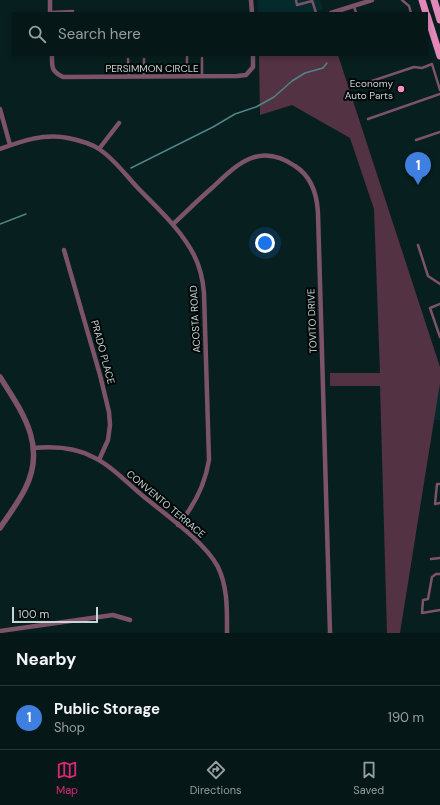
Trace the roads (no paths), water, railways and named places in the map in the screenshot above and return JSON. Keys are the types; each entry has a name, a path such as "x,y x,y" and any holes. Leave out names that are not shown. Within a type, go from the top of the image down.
{"main road":[{"path":"422,0 426,12"},
{"path":"434,0 440,20"},
{"path":"428,17 440,56"}],"street":[{"path":"50,0 50,12"},
{"path":"251,0 252,12"},
{"path":"333,12 357,3 372,0"},
{"name":"PERSIMMON CIRCLE","path":"52,56 52,68 56,74 63,77 237,76 246,75 253,67 253,56"},
{"path":"0,109 10,145"},
{"path":"100,149 118,123"},
{"name":"ACOSTA ROAD","path":"0,149 38,138 58,137 76,140 100,149 172,224 194,254 200,269 203,284 209,450 207,470 202,488 189,511 178,524"},
{"name":"TOVITO DRIVE","path":"172,224 225,175 241,162 253,157 269,155 289,162 302,172 315,192 318,203 330,633"},
{"name":"PRADO PLACE","path":"64,250 109,412 110,425 108,440 99,460"},
{"path":"0,377 26,419 34,448 26,488 0,528"},
{"name":"CONVENTO TERRACE","path":"34,448 67,448 79,451 99,460 178,524 205,549 218,567 226,591 227,633"},
{"path":"0,631 113,616 130,620"}],"lane":[{"path":"296,0 298,5 312,0 316,12"},
{"path":"402,0 409,6 411,12"},
{"path":"50,12 73,11"},
{"path":"187,57 187,76"},
{"path":"128,58 129,77"},
{"path":"202,58 202,76"},
{"path":"144,59 144,77"},
{"path":"363,84 414,67 422,68 432,64 440,90"},
{"path":"436,76 440,74"},
{"path":"368,119 440,94"},
{"path":"416,140 440,132"},
{"path":"418,245 428,276 440,284"},
{"path":"440,304 430,308 440,337"},
{"path":"440,484 437,484 435,504 440,503"},
{"path":"431,559 440,558"},
{"path":"440,574 436,574 432,577 428,598 423,600 422,613 440,610"}],"waterway":[{"path":"131,168 213,127 235,114 256,107 274,97 292,81 305,73 323,68 327,63"},
{"path":"0,224 26,214"}],"place":[{"name":"Economy Auto Parts","path":"401,89"},
{"name":"Public Storage","path":"418,185"}]}
